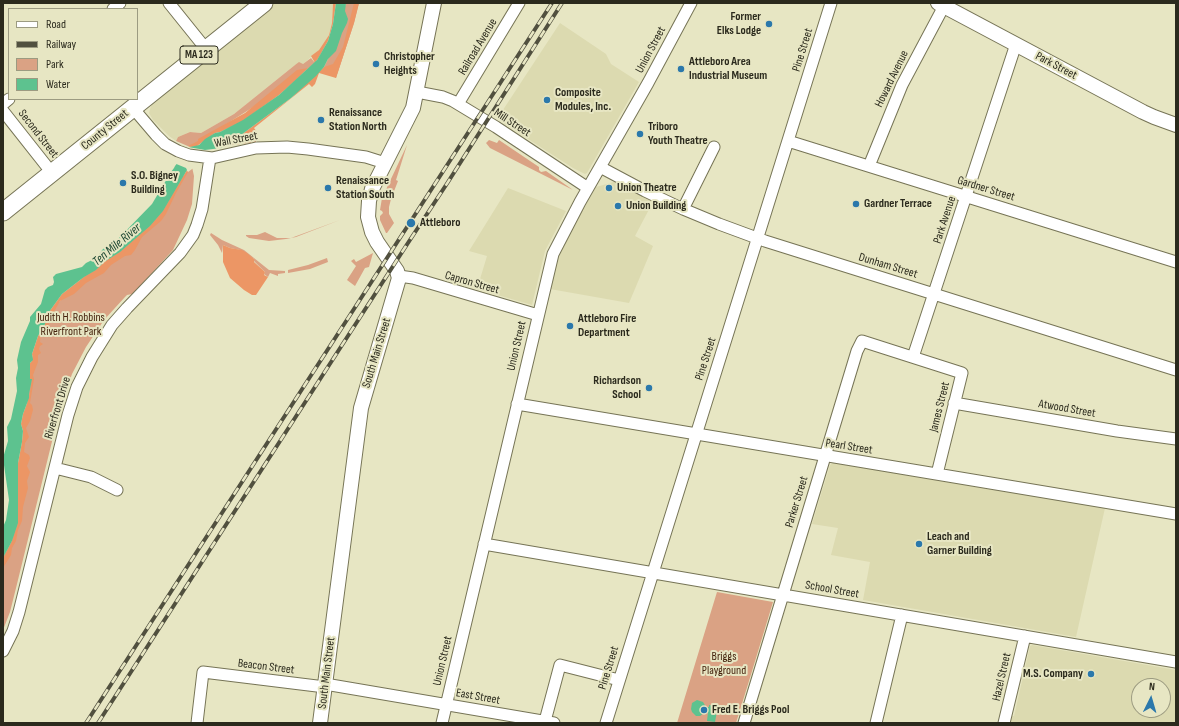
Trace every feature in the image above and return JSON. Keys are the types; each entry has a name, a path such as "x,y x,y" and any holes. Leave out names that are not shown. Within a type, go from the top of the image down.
{"highway":[{"name":"County Street","path":"3,212 264,3"}],"main road":[{"path":"399,276 372,232 368,220 368,208 370,195 412,112 434,3"},
{"name":"Park Street","path":"941,5 1148,115 1176,124"},
{"name":"South Main Street","path":"320,723 361,408 399,276"}],"street":[{"path":"169,3 206,49"},
{"name":"Railroad Avenue","path":"458,104 519,3"},
{"name":"Union Street","path":"442,723 554,252 691,3"},
{"name":"Pine Street","path":"606,723 832,3"},
{"name":"Howard Avenue","path":"869,166 902,85 941,5"},
{"name":"Park Avenue","path":"913,357 1016,44"},
{"name":"Mill Street","path":"417,92 443,97 458,104 588,188"},
{"name":"Wall Street","path":"133,108 158,138 170,147 182,153 193,156 209,158 256,148 287,147 366,157 385,164"},
{"name":"Second Street","path":"3,111 52,173"},
{"name":"Gardner Street","path":"788,141 1176,262"},
{"path":"683,209 714,147"},
{"name":"Riverfront Drive","path":"3,651 15,625 21,606 69,408 79,382 92,357 119,317 180,253 190,239 195,230 202,209 209,158"},
{"name":"Dunham Street","path":"600,166 645,191 683,209 758,239 1176,370"},
{"name":"Capron Street","path":"399,276 413,278 538,315"},
{"name":"Parker Street","path":"744,723 857,351 862,341 913,357"},
{"name":"James Street","path":"913,357 962,372 937,474"},
{"name":"Atwood Street","path":"954,403 1117,431 1176,438"},
{"name":"Pearl Street","path":"517,404 1176,514"},
{"path":"55,468 91,477 117,490"},
{"name":"School Street","path":"484,544 1176,662"},
{"path":"876,723 902,615"},
{"name":"Hazel Street","path":"1004,723 1025,636"},
{"path":"549,722 560,665 619,680"},
{"name":"Beacon Street","path":"198,723 203,672 325,686"},
{"name":"East Street","path":"325,686 549,722"}],"shaded area":[{"path":"275,3 333,3 332,23 329,35 319,50 302,65 295,65 234,114 201,133 190,132 178,137 176,141 169,136 153,120 149,113 153,103 152,102"},
{"path":"333,3 336,3 333,24 328,41 315,63 311,56 319,50 329,35 332,23"},
{"path":"354,3 359,3 336,78 319,73 315,84 312,87 309,84 254,128 257,135 223,146 238,139 241,135 291,98 324,67 333,64 343,47"},
{"path":"560,23 606,54 611,64 639,82 587,173 585,174 573,168 497,119"},
{"path":"308,68 279,95 243,121 215,133 197,146 188,146 245,113 297,70"},
{"path":"187,170 188,172 166,214 161,221 142,237 131,255 125,256 111,265 104,273 86,283 74,294 60,301 51,317 47,331 41,335 40,342 43,344 39,349 41,353 38,355 38,362 33,375 34,379 30,403 33,410 26,428 29,437 25,443 24,452 29,455 30,458 27,466 30,472 27,481 28,488 23,507 22,521 18,530 16,541 12,548 11,555 3,568 3,558 12,541 18,523 18,463 23,431 21,424 29,398 32,379 30,379 30,363 33,360 32,354 38,336 43,329 49,312 62,294 84,277 96,270 104,262 120,252 150,226 163,211"},
{"path":"617,181 654,200 635,236 653,246 629,303 550,289 556,264 563,245 596,187"},
{"path":"508,188 566,211 545,251 532,305 477,289 487,256 469,251"},
{"path":"223,245 242,250 247,253 265,272 264,275 268,277 256,295 252,295 244,290 230,278 223,262"},
{"path":"833,463 1105,508 1076,637 863,600 870,562 831,555 838,528 812,524 830,465"},
{"path":"1032,645 1176,670 1176,723 1009,723 1011,716 1014,716 1030,646"}],"green space":[{"path":"346,3 359,3 336,78 324,67"},
{"path":"311,58 315,63 296,80 190,147 176,141 178,137 190,132 201,133 234,114 299,62 303,64"},
{"path":"257,135 256,142 225,146 243,139"},
{"path":"489,140 497,143 499,140 539,167 541,172 546,171 573,190 490,148 486,143"},
{"path":"407,145 396,180 398,181 389,207 389,214 394,223 386,233 380,220 380,216 383,213 380,210 382,198"},
{"name":"Judith H. Robbins Riverfront Park","path":"192,167 194,176 192,204 187,220 173,250 139,287 132,294 127,295 104,320 86,347 72,374 59,413 10,612 3,630 3,558 12,541 32,358 52,309"},
{"path":"340,220 296,237 291,238"},
{"path":"265,232 277,238 291,238 269,241 249,238 246,235 257,235"},
{"path":"211,233 244,250 269,270 285,271 285,273 278,274 278,276 270,273 268,277 264,274 265,272 254,261 254,259 240,250 223,245 222,253 210,235"},
{"path":"373,253 369,267 365,268 355,286 347,280 356,266 351,261 354,259 356,262"},
{"path":"327,258 328,262 310,269 288,273 288,270"},
{"name":"Briggs Playground","path":"717,592 773,602 736,723 677,723"}],"water":[{"name":"Ten Mile River","path":"336,3 346,3 345,11 348,19 347,23 336,51 328,59 324,67 316,76 291,98 241,135 238,139 231,141 221,148 217,148 187,170 163,211 150,226 120,252 104,262 96,270 84,277 62,294 49,312 45,324 38,336 32,354 33,360 30,363 30,379 32,379 29,398 21,424 23,431 18,463 18,523 12,541 3,558 3,527 6,520 9,500 3,458 8,441 7,427 11,419 17,391 17,360 21,342 30,321 30,317 41,304 45,290 53,285 53,277 56,274 82,267 86,263 96,258 103,249 115,242 152,204 175,166 190,147 199,145 215,133 243,120 279,95 317,60 328,41 333,24"},
{"name":"Fred E. Briggs Pool","path":"697,700 703,702 706,707 709,707 709,705 718,706 715,722 707,721 708,712 705,712 700,716 696,716 692,712 692,703"}],"pier":[{"path":"188,147 205,150 221,148 188,172 186,168 174,163"}],"railway":[{"path":"86,723 552,3"},
{"path":"98,723 562,3"}],"place":[{"name":"Former Elks Lodge","path":"769,24"},
{"name":"Christopher Heights","path":"376,64"},
{"name":"Attleboro Area Industrial Museum","path":"681,69"},
{"name":"Composite Modules, Inc.","path":"547,100"},
{"name":"Renaissance Station North","path":"321,120"},
{"name":"Triboro Youth Theatre","path":"640,134"},
{"name":"S.O. Bigney Building","path":"123,183"},
{"name":"Renaissance Station South","path":"328,188"},
{"name":"Union Theatre","path":"609,188"},
{"name":"Gardner Terrace","path":"856,204"},
{"name":"Union Building","path":"618,206"},
{"name":"Attleboro","path":"411,223"},
{"name":"Attleboro Fire Department","path":"570,326"},
{"name":"Richardson School","path":"649,388"},
{"name":"Leach and Garner Building","path":"919,544"},
{"name":"M.S. Company","path":"1091,674"},
{"name":"Fred E. Briggs Pool","path":"704,710"}]}
